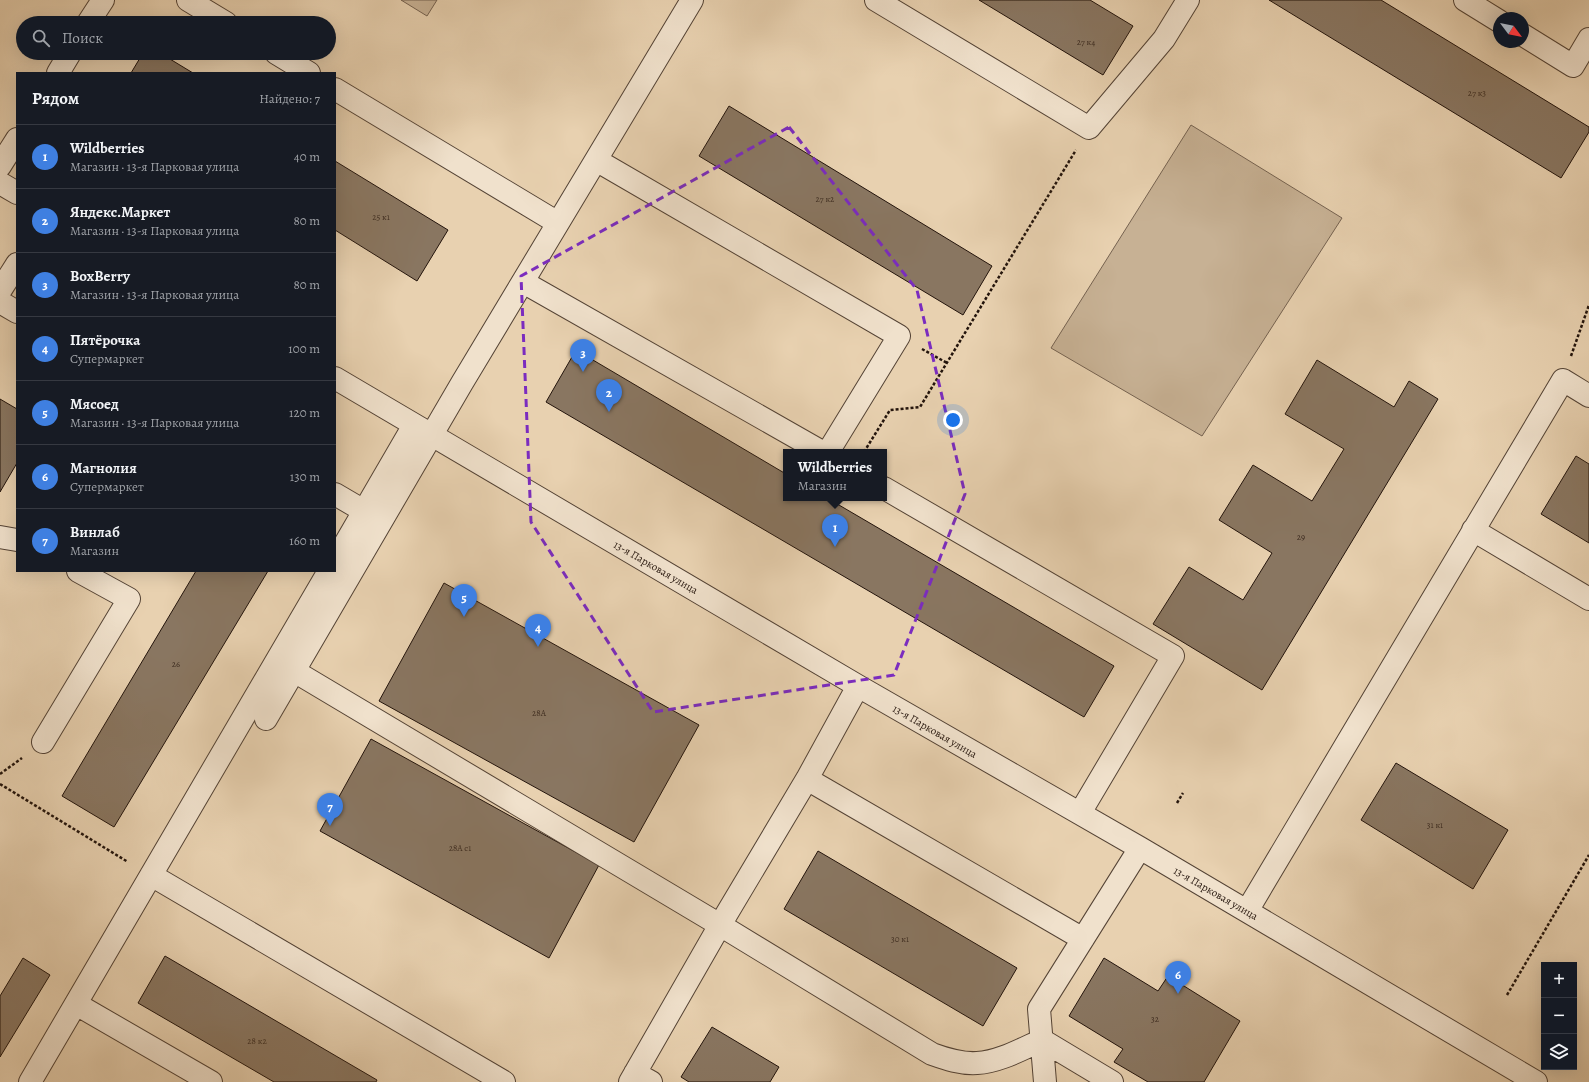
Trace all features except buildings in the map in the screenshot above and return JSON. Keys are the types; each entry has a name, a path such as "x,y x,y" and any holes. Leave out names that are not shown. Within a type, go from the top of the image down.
{"street":[{"path":"92,16 102,0"},
{"path":"188,0 214,16"},
{"path":"336,559 364,511 423,430 523,282 692,0"},
{"path":"876,0 1089,128 1164,39 1188,0"},
{"path":"1464,0 1493,17"},
{"path":"1529,39 1573,66 1589,39"},
{"path":"59,72 66,60"},
{"path":"288,60 307,72"},
{"path":"336,90 558,224"},
{"path":"0,166 16,141"},
{"path":"596,160 899,336 830,449"},
{"path":"0,184 16,192"},
{"path":"0,291 16,266"},
{"path":"523,282 817,449"},
{"path":"0,302 16,311"},
{"name":"13-я Парковая улица","path":"336,379 858,686 1140,848 1536,1082"},
{"path":"1247,912 1563,380 1589,396"},
{"path":"266,719 294,671 423,430"},
{"path":"887,490 1173,656 1080,813"},
{"path":"336,495 364,511"},
{"path":"1473,530 1589,599"},
{"path":"0,538 16,540"},
{"path":"43,742 129,599 80,572"},
{"path":"30,1082 328,572"},
{"path":"294,671 720,925 932,1054 952,1061 978,1063 1003,1057 1042,1040"},
{"path":"639,1079 720,925 807,779 858,686"},
{"path":"807,779 1083,939"},
{"path":"1045,1082 1039,1009 1140,848"},
{"path":"151,875 504,1082"},
{"path":"76,1004 211,1082"},
{"path":"1042,1040 1112,1082"}],"path":[{"path":"866,449 890,410 920,407 1089,128"},
{"path":"1563,380 1589,305"},
{"path":"0,784 151,875"},
{"path":"1177,803 1183,793"},
{"path":"1507,994 1589,855"}],"highlighted area":[{"path":"789,127 917,290 965,494 894,675 653,712 531,522 521,276"}],"shaded area":[{"path":"401,0 437,0 427,16"},
{"path":"1191,125 1342,218 1202,436 1051,348"}],"place":[{"name":"BoxBerry","path":"583,372"},
{"name":"Яндекс.Маркет","path":"609,412"},
{"name":"Wildberries","path":"835,547"},
{"name":"Мясоед","path":"464,617"},
{"name":"Пятёрочка","path":"538,647"},
{"name":"Винлаб","path":"330,826"},
{"name":"Магнолия","path":"1178,994"}]}
